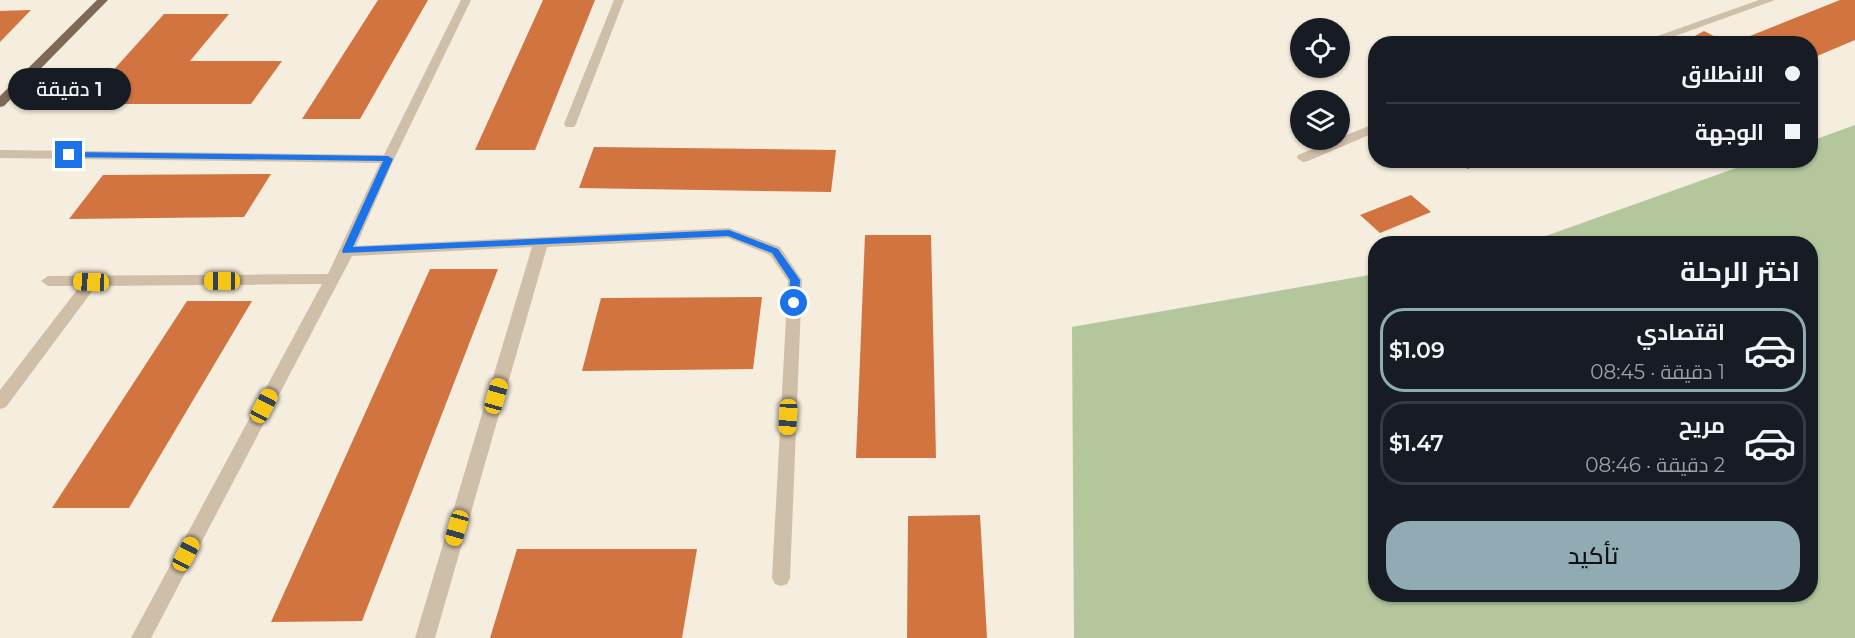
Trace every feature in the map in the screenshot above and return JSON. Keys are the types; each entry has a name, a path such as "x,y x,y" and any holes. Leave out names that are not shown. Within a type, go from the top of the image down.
{"main road":[{"path":"0,103 103,0"}],"street":[{"path":"141,638 346,251 466,0"},
{"path":"570,124 619,0"},
{"path":"1664,36 1770,0"},
{"path":"1303,158 1368,131"},
{"path":"0,154 388,159"},
{"path":"346,251 729,233 775,251 795,280 781,578"},
{"path":"425,638 541,242"},
{"path":"48,281 331,279"},
{"path":"0,402 91,282"}],"green space":[{"path":"1855,125 1855,638 1074,638 1072,327 1368,275 1368,602 1818,602 1818,236 1546,236 1736,168 1818,168 1818,138"}],"building":[{"path":"378,0 428,0 360,119 302,119"},
{"path":"543,0 595,0 535,150 475,150"},
{"path":"1840,0 1855,0 1855,40 1818,56 1818,36 1750,36"},
{"path":"31,10 0,42 0,11"},
{"path":"164,14 229,14 190,61 282,61 251,104 95,104 90,96"},
{"path":"1704,31 1714,36 1695,36"},
{"path":"594,147 836,150 831,192 579,188"},
{"path":"271,174 244,217 69,219 103,175"},
{"path":"1411,195 1431,212 1380,233 1360,215"},
{"path":"865,235 931,235 936,458 856,458"},
{"path":"430,269 498,269 362,621 271,622"},
{"path":"762,297 753,369 582,371 601,298"},
{"path":"187,301 252,301 129,508 52,508"},
{"path":"980,515 987,638 907,638 908,516"},
{"path":"517,549 697,549 682,638 490,638"}],"route":[{"path":"69,155 388,159 346,251 729,233 775,251 795,280 794,303"}]}
